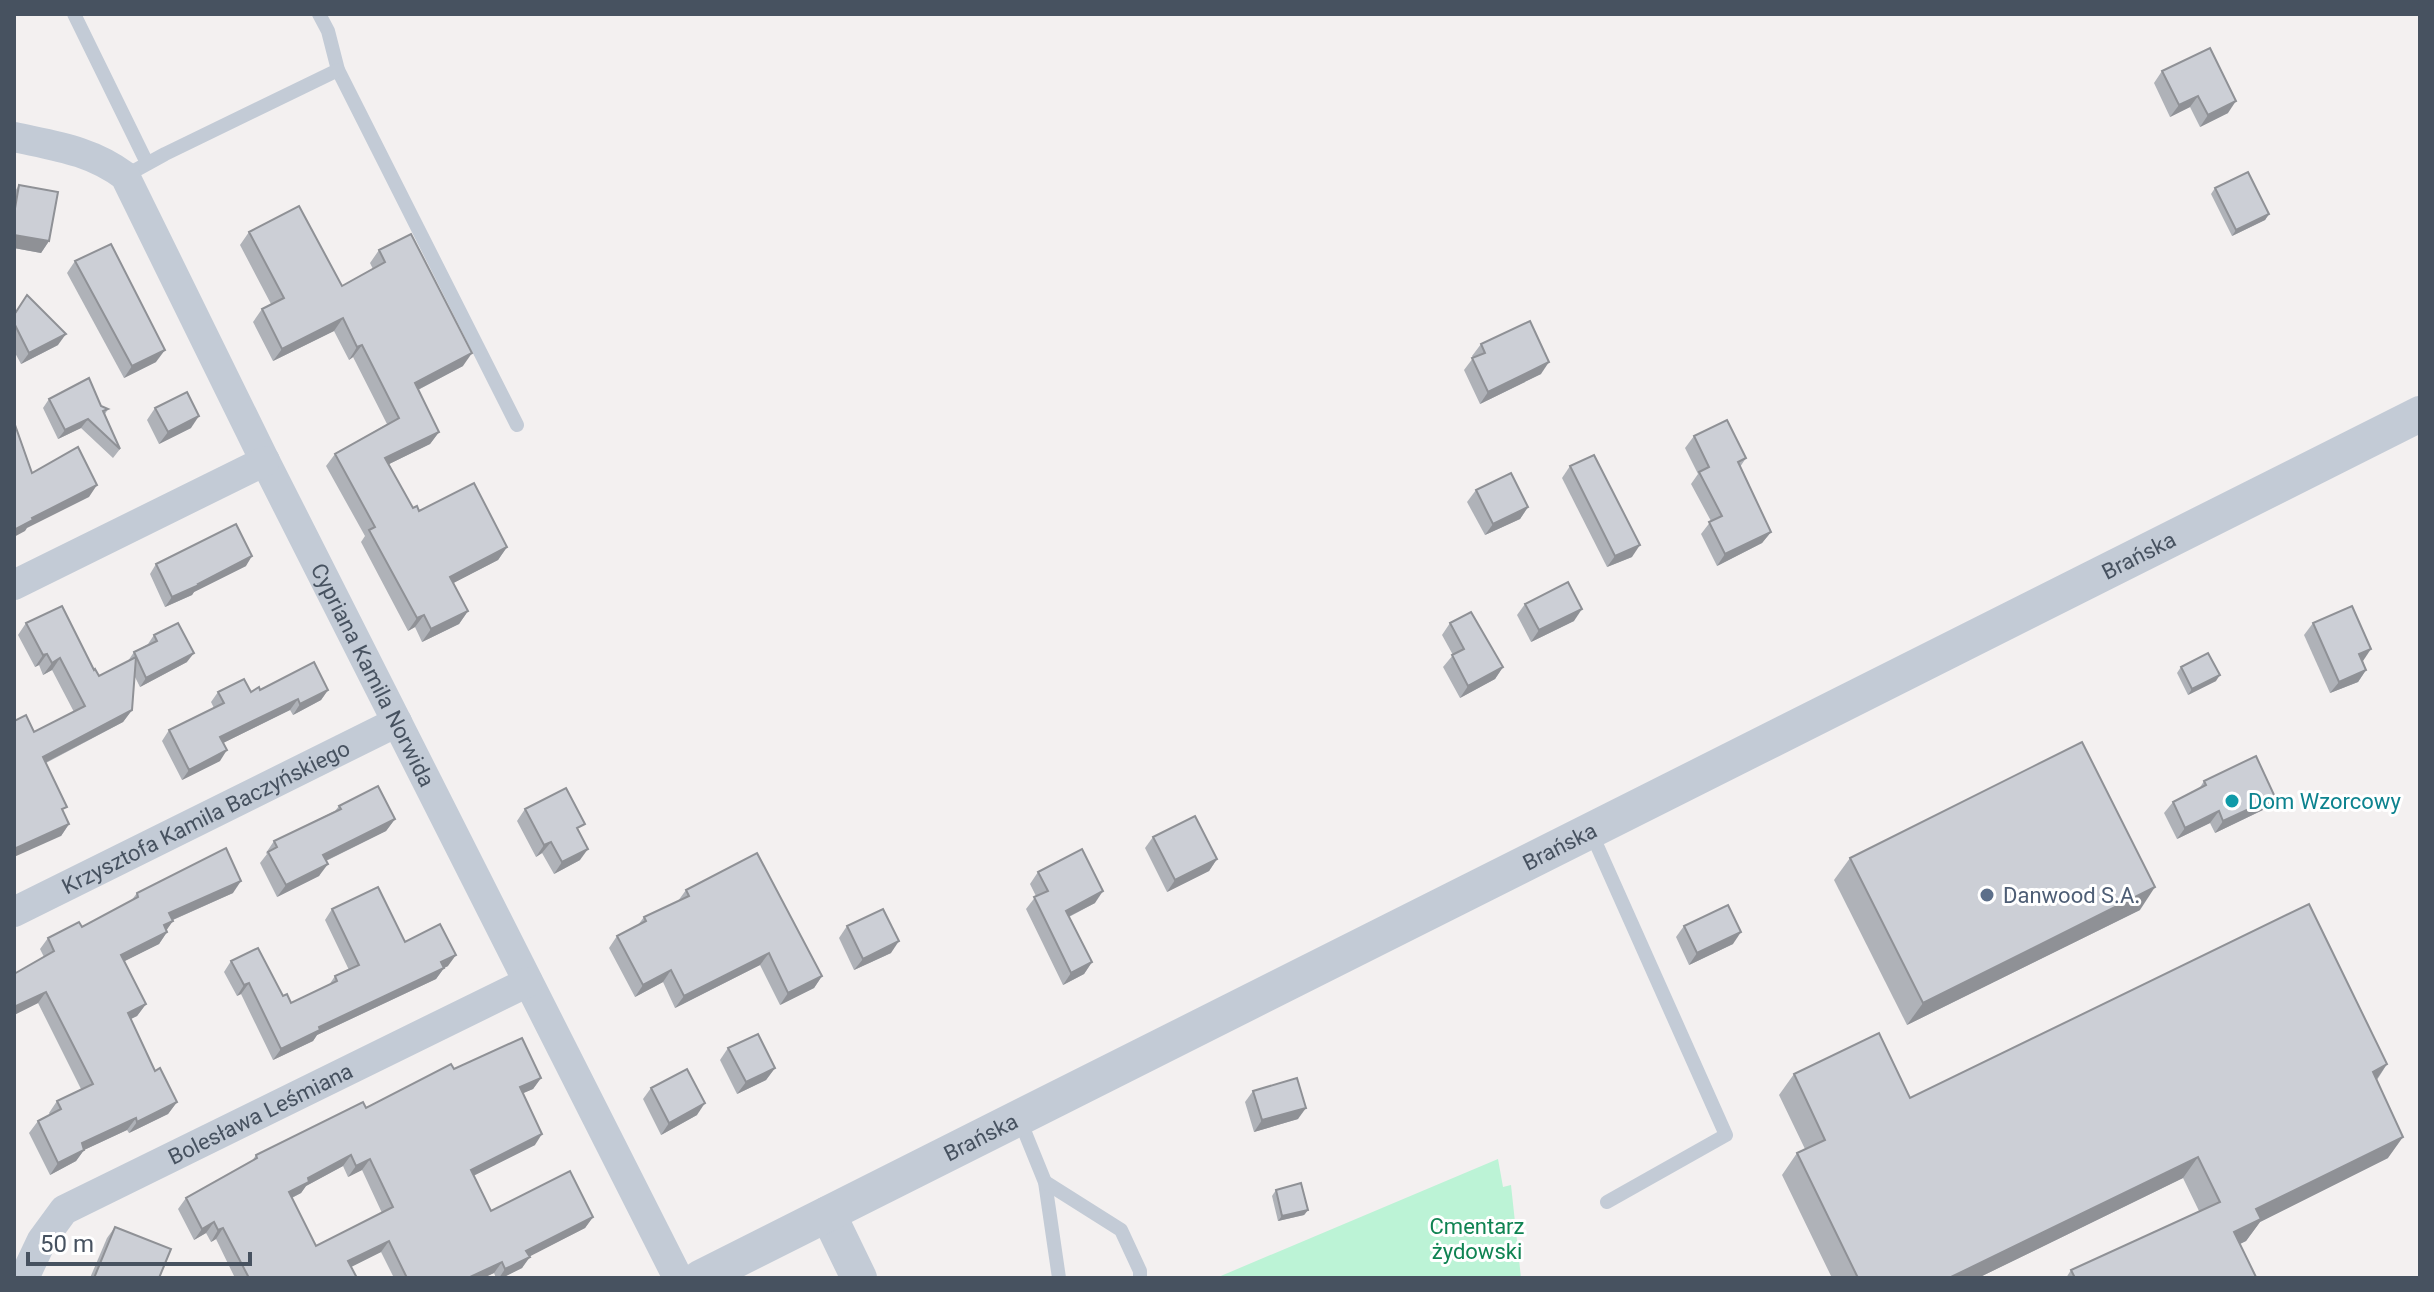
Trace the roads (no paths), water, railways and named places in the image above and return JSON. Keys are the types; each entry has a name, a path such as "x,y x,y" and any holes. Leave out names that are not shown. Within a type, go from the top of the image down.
{"street":[{"path":"14,137 86,153 136,170"},
{"name":"Cypriana Kamila Norwida","path":"136,170 265,461 678,1278"},
{"name":"Brańska","path":"700,1278 2420,414"},
{"path":"14,585 265,461"},
{"name":"Krzysztofa Kamila Baczyńskiego","path":"14,912 397,722"},
{"name":"Bolesława Leśmiana","path":"24,1278 42,1240 64,1210 528,982"},
{"path":"828,1214 859,1278"}],"lane":[{"path":"74,14 129,121 136,170 338,70"},
{"path":"319,14 328,31 338,70 517,425"},
{"path":"1589,830 1726,1135 1607,1202"},
{"path":"1019,1118 1045,1182 1059,1278"},
{"path":"1045,1182 1121,1230 1140,1278"}],"place":[{"name":"Dom Wzorcowy","path":"2232,801"},
{"name":"Danwood S.A.","path":"1987,895"}],"park label":[{"name":"Cmentarz żydowski","path":"1477,1238"}]}
